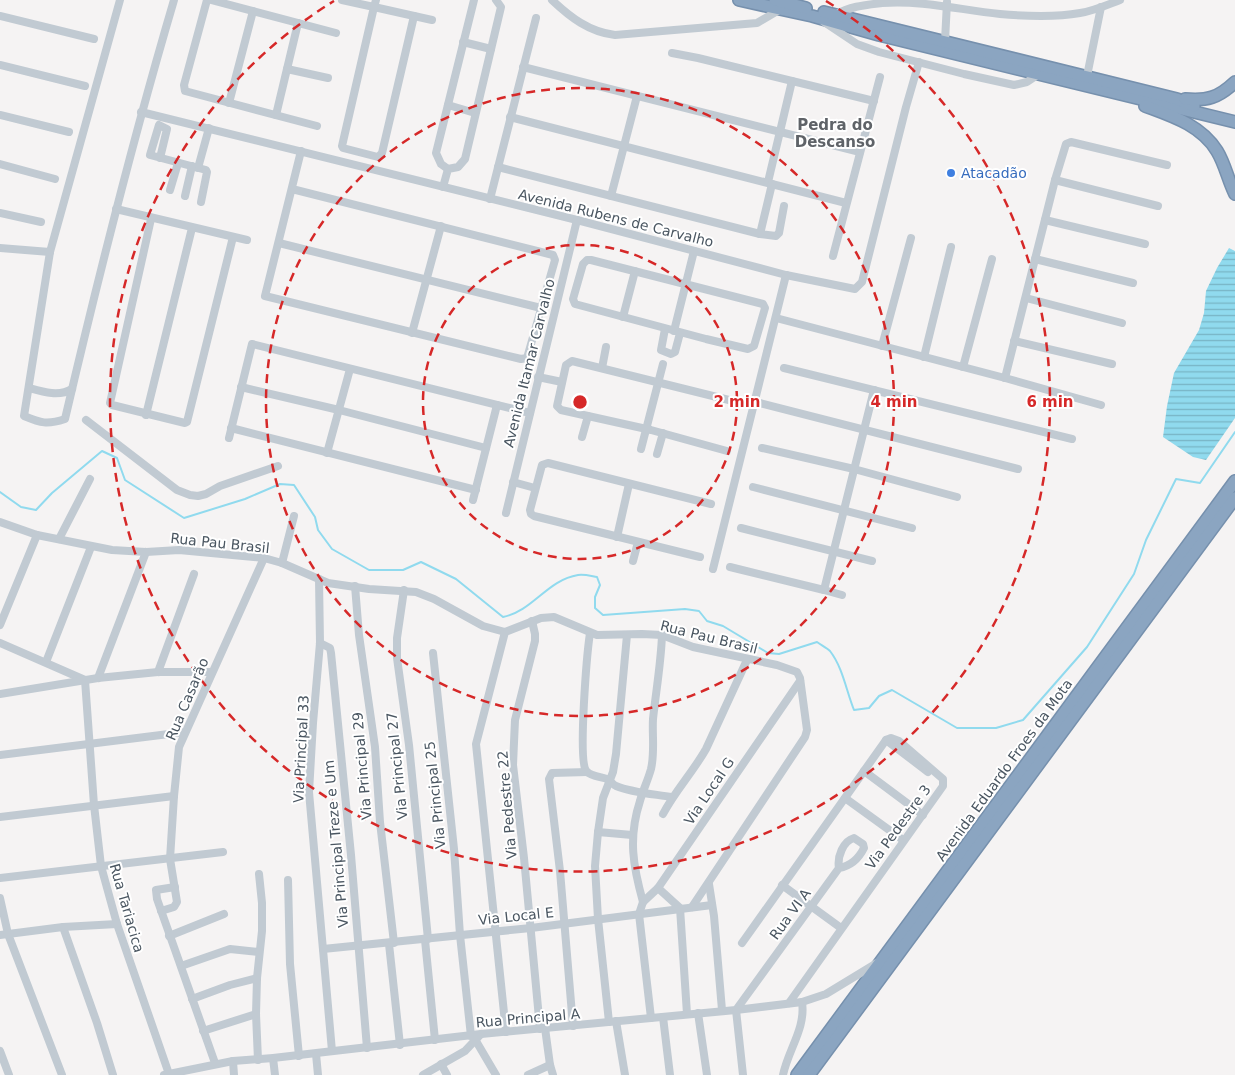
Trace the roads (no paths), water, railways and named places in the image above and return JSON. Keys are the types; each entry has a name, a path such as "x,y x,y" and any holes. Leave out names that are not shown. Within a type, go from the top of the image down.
{"highway":[{"path":"739,0 835,15 945,41 1177,98 1232,121"},
{"path":"777,5 878,35 1232,121"},
{"path":"1177,98 1202,100 1213,98 1235,82"},
{"path":"1106,90 1180,119 1203,135 1217,151 1235,194"},
{"name":"Avenida Eduardo Froes da Mota","path":"797,1075 1235,482"},
{"name":"Avenida Eduardo Froes da Mota","path":"809,1075 1235,498"}],"street":[{"path":"120,0 50,252 24,416 46,423 53,423 65,418 141,112 174,0"},
{"path":"207,0 184,88 187,92 317,126"},
{"path":"212,0 336,33"},
{"path":"342,0 375,4 432,20"},
{"path":"474,0 436,153 441,164 448,169 458,167 464,159 501,7 496,0"},
{"path":"552,0 565,12 587,27 601,33 615,35 757,22 767,18 777,5"},
{"path":"835,15 848,8 857,6 910,1 947,2 1001,14 1063,15 1082,13 1120,0"},
{"path":"945,41 947,2"},
{"path":"375,4 343,148 378,157 382,153 414,16"},
{"path":"1087,76 1100,7"},
{"path":"229,103 253,11"},
{"path":"0,16 94,39"},
{"path":"812,16 850,42 879,52 1018,85 1039,74"},
{"path":"490,199 536,18"},
{"path":"276,115 298,23"},
{"path":"463,42 491,49"},
{"path":"672,53 874,101"},
{"name":"Avenida Rubens de Carvalho","path":"141,112 577,220 786,275 855,289 860,286 919,62"},
{"path":"0,65 85,86"},
{"path":"523,67 860,152"},
{"path":"287,69 328,78"},
{"path":"833,256 880,77"},
{"path":"760,234 792,81"},
{"path":"611,196 637,96"},
{"path":"448,105 475,113"},
{"path":"0,115 69,132"},
{"path":"510,117 846,203"},
{"path":"185,196 209,128"},
{"path":"1005,378 1064,148 1069,142 1167,165"},
{"path":"292,189 553,255 555,260 528,356 524,359 265,296 301,151"},
{"path":"160,158 207,172 201,202"},
{"path":"170,190 178,162"},
{"path":"0,164 55,179"},
{"path":"498,167 760,234 776,236 779,233 784,206"},
{"path":"443,187 448,169"},
{"path":"1055,180 1158,206"},
{"path":"116,209 247,240"},
{"path":"0,213 41,222"},
{"path":"152,218 109,401 112,405 146,414 187,423 233,236"},
{"name":"Avenida Itamar Carvalho","path":"506,513 577,220"},
{"path":"1045,220 1145,244"},
{"path":"412,333 441,226"},
{"path":"146,414 192,228"},
{"path":"882,346 911,238"},
{"path":"279,243 541,308"},
{"path":"924,357 951,247"},
{"path":"0,248 50,252"},
{"path":"665,328 661,350 671,354 675,352 686,284 694,251"},
{"path":"963,366 992,259"},
{"path":"1035,259 1133,284"},
{"path":"587,260 635,271 762,304 765,308 755,345 750,349 677,332 575,304 573,299 583,264 587,260"},
{"path":"624,317 635,271"},
{"path":"714,569 786,275"},
{"path":"1026,298 1122,323"},
{"path":"776,318 963,366 1102,405"},
{"path":"1014,341 1112,364"},
{"path":"229,438 252,344 530,413"},
{"path":"602,368 606,346"},
{"path":"727,451 663,433 558,408 566,365 570,362 602,368 741,403"},
{"path":"641,449 663,364"},
{"path":"784,368 1072,440"},
{"path":"327,453 350,369"},
{"path":"538,377 562,382"},
{"path":"241,386 486,448"},
{"path":"29,388 57,394 72,389"},
{"path":"824,590 874,390"},
{"path":"756,402 1018,470"},
{"path":"473,500 497,405"},
{"path":"582,437 588,416"},
{"path":"86,420 177,490 190,495 206,494 220,486 278,466"},
{"path":"231,428 476,490"},
{"path":"657,454 663,433"},
{"path":"762,448 957,497"},
{"path":"700,557 532,515 530,510 542,465 548,463 711,504"},
{"path":"59,539 90,478"},
{"path":"513,482 535,488"},
{"path":"617,537 629,484"},
{"path":"753,487 912,528"},
{"path":"282,563 294,516"},
{"name":"Rua Pau Brasil","path":"0,522 37,535 91,548 146,552 179,550 264,558 282,563 319,580 337,585 416,592 434,599 491,629 505,632 549,616 559,618 597,635 662,635 693,647 777,665 794,671 799,676 800,681"},
{"path":"742,528 872,560"},
{"path":"0,625 37,535"},
{"path":"633,561 638,542"},
{"path":"46,662 91,548"},
{"path":"98,678 146,552"},
{"name":"Rua Casarão","path":"175,887 170,859 177,756 185,732 264,558"},
{"path":"730,567 842,595"},
{"path":"158,672 194,574"},
{"name":"Via Principal 33","path":"319,580 320,642 309,792 332,1051"},
{"name":"Via Principal 29","path":"355,586 359,635 375,747 400,1045"},
{"name":"Via Principal 27","path":"404,590 397,638 397,658 409,746 435,1040"},
{"name":"Via Pedestre 22","path":"532,621 535,641 516,720 513,765 542,1029 553,1075"},
{"path":"505,632 476,744 506,1032"},
{"path":"587,772 583,748 586,666 590,633"},
{"path":"625,1075 612,1022 598,919 595,866 603,798 610,780 617,745 627,635"},
{"path":"643,902 633,864 632,835 653,756 653,721 662,659 662,635"},
{"name":"Via Principal Treze e Um","path":"320,642 330,648 331,653 351,855 357,946 367,1048"},
{"path":"0,643 85,680"},
{"name":"Via Principal 25","path":"433,653 454,849 460,935 476,1037"},
{"path":"663,814 672,797 698,764 706,750 747,660"},
{"path":"0,694 98,678 158,672 212,672"},
{"name":"Rua Tariacica","path":"85,680 94,805 102,866 117,924 167,1074"},
{"path":"692,907 805,737 807,730 800,681"},
{"name":"Via Local G","path":"639,914 643,902 658,888 800,681"},
{"path":"0,755 185,732"},
{"name":"Via Pedestre 3","path":"742,943 886,740 891,738 899,741 943,779 944,784 923,815 903,840 789,1003"},
{"path":"864,771 923,815"},
{"path":"573,1026 560,871 549,779 552,774 587,772 610,780 615,785 643,793 672,797"},
{"path":"0,817 174,796"},
{"path":"845,798 903,840"},
{"path":"598,832 632,835"},
{"name":"Rua VI A","path":"736,1010 839,868 850,864 863,851 864,845 859,840 851,838 846,843 838,858 839,868"},
{"path":"0,878 223,852"},
{"path":"258,1060 257,978 262,931 259,874"},
{"path":"288,880 290,964 299,1056"},
{"path":"708,884 712,905 722,1010"},
{"path":"782,885 841,928"},
{"path":"161,911 173,908 176,905 175,887 156,891 161,911 169,936 215,1063"},
{"path":"658,888 680,908 687,1014"},
{"path":"0,898 8,934 62,1075"},
{"name":"Via Local E","path":"322,949 427,940 712,905"},
{"path":"169,936 224,914"},
{"path":"639,914 651,1018"},
{"path":"0,935 64,927 117,924"},
{"path":"64,927 113,1075"},
{"path":"180,966 230,949 259,952"},
{"name":"Rua Principal A","path":"167,1074 192,1072 215,1063 232,1061 299,1056 476,1037 506,1032 802,1002 826,994 884,958"},
{"path":"192,999 213,990 257,978"},
{"path":"783,1075 801,1023 802,1002"},
{"path":"736,1010 744,1075"},
{"path":"698,1013 707,1075"},
{"path":"203,1031 256,1014"},
{"path":"663,1017 670,1075"},
{"path":"424,1075 465,1051 476,1037 496,1075"},
{"path":"0,1052 9,1075"},
{"path":"316,1054 318,1075"},
{"path":"273,1058 275,1075"},
{"path":"232,1061 234,1075"},
{"path":"441,1064 447,1075"},
{"path":"528,1075 550,1065"}],"water":[{"path":"1229,248 1235,251 1235,418 1206,460 1193,457 1163,437 1174,373 1199,330 1204,313 1206,291"}],"waterway":[{"path":"0,492 21,507 36,510 52,493 102,451 117,458 125,480 184,518 245,499 280,484 294,485 315,517 318,530 332,549 369,570 403,570 421,562 456,579 503,617 523,609 557,583 567,578 580,575 597,577 600,585 595,597 595,608 603,615 685,609 699,611 707,621 723,626 768,653 779,654 817,642 829,650 834,658 841,672 854,710 869,708 879,696 892,690 957,728 996,728 1023,720 1087,647 1134,574 1146,540 1176,479 1200,483 1235,432"}],"place":[{"name":"Atacadão","path":"951,173"}],"district":[{"name":"Pedra do Descanso","path":"835,134"}]}
